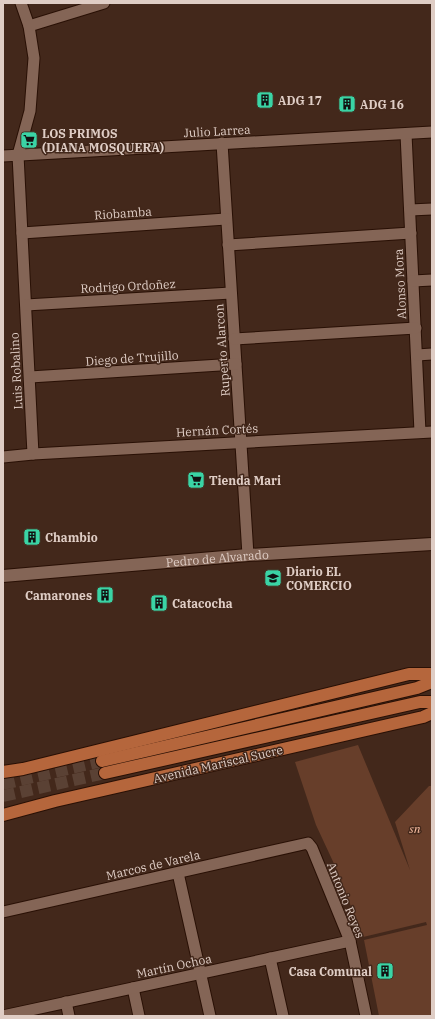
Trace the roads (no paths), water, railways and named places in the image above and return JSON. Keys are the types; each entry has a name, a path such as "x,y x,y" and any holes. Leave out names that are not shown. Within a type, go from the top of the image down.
{"main road":[{"name":"Pedro de Alvarado","path":"3,576 248,555 432,544"},
{"path":"3,772 409,674 432,674"},
{"name":"Avenida Mariscal Sucre","path":"432,682 417,688 103,767 420,702 432,702"},
{"name":"Avenida Mariscal Sucre","path":"5,813 423,717 432,713"},
{"path":"3,776 23,768"}],"street":[{"name":"Luis Robalino","path":"21,3 29,26 34,58 30,111 18,155 33,454"},
{"path":"29,26 104,3"},
{"name":"Julio Larrea","path":"3,156 432,132"},
{"name":"Alonso Mora","path":"406,134 420,432"},
{"name":"Ruperto Alarcon","path":"222,143 248,555"},
{"path":"410,210 432,209"},
{"name":"Riobamba","path":"22,233 226,219"},
{"path":"228,245 411,233"},
{"path":"413,281 432,280"},
{"name":"Rodrigo Ordoñez","path":"26,305 231,293"},
{"path":"234,339 416,328"},
{"path":"417,355 432,354"},
{"name":"Diego de Trujillo","path":"30,378 236,364"},
{"name":"Hernán Cortés","path":"3,457 241,441 432,432"},
{"name":"Marcos de Varela","path":"3,912 308,843"},
{"name":"Antonio Reyes","path":"308,843 312,848 350,941 366,1016"},
{"path":"178,872 210,1016"},
{"name":"Martín Ochoa","path":"3,1016 350,941"},
{"path":"270,958 283,1016"},
{"path":"133,988 139,1016"},
{"path":"66,1002 69,1016"}],"tunnel":[{"path":"3,784 102,761"},
{"path":"3,796 105,773"}],"place":[{"name":"ADG 17","path":"265,100"},
{"name":"ADG 16","path":"347,104"},
{"name":"LOS PRIMOS (DIANA MOSQUERA)","path":"29,140"},
{"name":"Tienda Mari","path":"196,480"},
{"name":"Chambio","path":"32,537"},
{"name":"Diario EL COMERCIO","path":"273,578"},
{"name":"Camarones","path":"105,595"},
{"name":"Catacocha","path":"159,603"},
{"name":"Casa Comunal","path":"385,971"}],"park label":[{"name":"sn","path":"415,828"}]}
